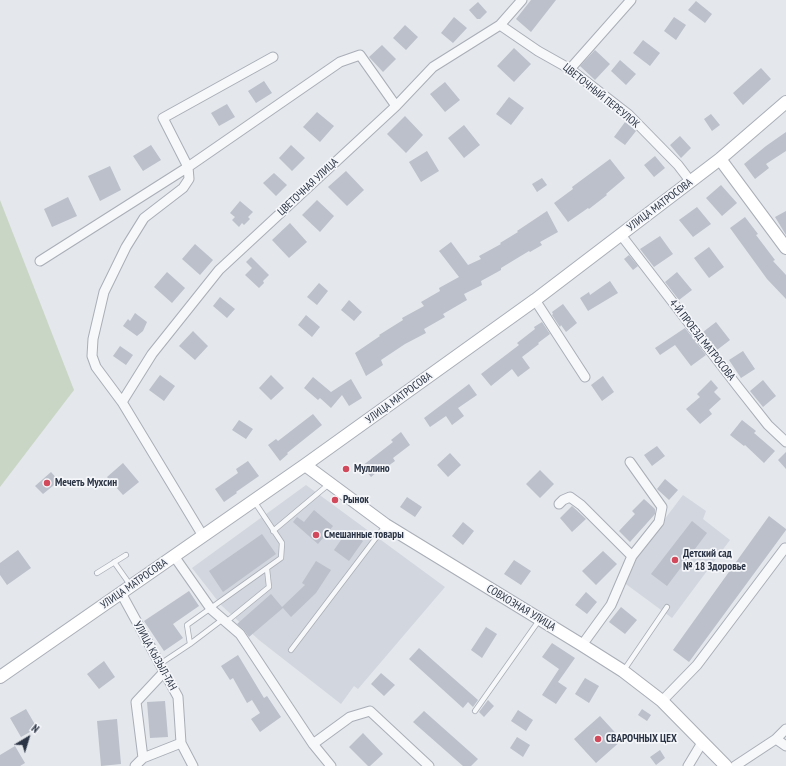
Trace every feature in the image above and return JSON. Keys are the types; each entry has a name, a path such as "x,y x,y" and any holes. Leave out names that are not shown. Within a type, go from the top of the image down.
{"main road":[{"name":"УЛИЦА МАТРОСОВА","path":"0,677 305,465 534,300 720,159 786,102"},
{"path":"720,159 786,248"},
{"name":"СОВХОЗНАЯ УЛИЦА","path":"305,465 386,525 582,645 623,672 662,701 726,766"}],"street":[{"name":"ЦВЕТОЧНАЯ УЛИЦА","path":"122,402 152,354 219,270 396,106 433,67 500,25 522,0"},
{"path":"570,69 631,0"},
{"name":"ЦВЕТОЧНЫЙ ПЕРЕУЛОК","path":"500,25 538,51 570,69 628,114 678,165 690,182"},
{"path":"40,261 188,167 340,62 360,55 396,106"},
{"path":"203,536 122,402 96,367 92,356 92,339 104,292 126,247 144,218 183,188 189,179 188,167 162,118 273,57"},
{"name":"4-Й ПРОЕЗД МАТРОСОВА","path":"621,235 738,387 768,424 786,442"},
{"path":"534,300 586,377"},
{"path":"582,645 611,605 632,556 659,522 662,507 630,462"},
{"path":"559,504 563,500 570,497 581,505 632,556"},
{"path":"662,701 697,665 784,548"},
{"path":"174,556 211,608 240,634 313,744 331,766"},
{"name":"УЛИЦА КЫЗЫЛ-ТАН","path":"126,590 162,668 178,697 181,743 193,766"},
{"path":"143,758 136,702 162,668"},
{"path":"313,744 350,717 370,711 428,766"},
{"path":"735,766 776,738 786,729"},
{"path":"776,738 786,746"},
{"path":"688,766 702,742"},
{"path":"135,766 143,758 181,743"}],"lane":[{"path":"273,531 330,483"},
{"path":"190,644 187,625 281,558 282,543 254,500"},
{"path":"291,650 386,525"},
{"path":"97,573 126,555"},
{"path":"114,562 126,590"},
{"path":"162,668 190,644 269,587 267,569"},
{"path":"623,672 666,607"},
{"path":"475,711 540,619"}],"shaded area":[{"path":"306,485 445,587 358,689 354,686 341,704 259,640 221,605 192,568"},
{"name":"Детский сад № 18 Здоровье","path":"683,495 706,511 703,519 730,540 672,618 619,579"}],"green space":[{"path":"0,200 74,390 0,487"}],"building":[{"path":"531,0 556,0 531,32 516,19"},
{"path":"696,1 712,14 705,23 688,10"},
{"path":"478,2 487,12 480,19 477,19 469,10"},
{"path":"454,17 467,28 453,43 441,33"},
{"path":"674,17 686,25 676,40 664,31"},
{"path":"405,25 418,37 406,50 393,38"},
{"path":"643,40 660,53 650,66 633,53"},
{"path":"382,45 396,59 383,72 369,57"},
{"path":"514,48 531,64 514,82 497,66"},
{"path":"595,50 610,64 595,80 580,66"},
{"path":"620,60 636,74 626,85 611,71"},
{"path":"761,68 771,79 743,105 733,93"},
{"path":"264,81 272,93 256,103 248,91"},
{"path":"445,82 460,100 445,112 430,94"},
{"path":"509,97 524,108 511,125 496,114"},
{"path":"227,104 235,117 219,126 211,113"},
{"path":"317,112 334,126 320,142 303,127"},
{"path":"711,114 720,125 712,131 704,119"},
{"path":"405,116 423,135 406,153 387,134"},
{"path":"625,122 636,131 625,145 614,137"},
{"path":"464,125 480,145 464,158 448,138"},
{"path":"786,132 786,151 766,164 769,168 755,179 744,164"},
{"path":"680,136 691,148 681,158 670,145"},
{"path":"151,145 161,160 143,171 133,156"},
{"path":"291,145 305,158 292,171 279,158"},
{"path":"427,151 439,171 421,182 409,162"},
{"path":"655,156 665,168 654,177 644,165"},
{"path":"610,159 625,178 589,209 588,208 568,222 554,203 573,189 572,187"},
{"path":"110,166 121,190 100,201 88,176"},
{"path":"346,171 364,190 347,206 328,187"},
{"path":"274,173 287,185 276,196 263,183"},
{"path":"542,178 547,185 537,192 532,184"},
{"path":"721,185 737,203 722,216 706,198"},
{"path":"68,197 77,216 52,227 44,209"},
{"path":"317,200 334,216 320,232 302,215"},
{"path":"240,201 253,212 248,217 250,219 244,225 242,223 239,227 232,220 235,217 230,213"},
{"path":"697,207 711,224 693,237 679,220"},
{"path":"547,211 558,232 540,242 542,245 530,252 529,251 501,268 501,270 481,281 482,285 464,294 467,300 443,314 445,317 424,329 426,333 405,344 381,360 383,365 366,376 355,353 380,336 379,335 403,320 402,318 424,306 421,302 440,291 439,288 459,277 439,251 451,242 468,265 481,259 479,256 501,244 500,243"},
{"path":"786,211 786,235 775,217"},
{"path":"745,217 758,234 756,235 775,260 773,261 786,275 786,299 767,279 730,228"},
{"path":"290,223 307,242 289,258 272,240"},
{"path":"660,236 673,254 654,267 640,249"},
{"path":"195,244 213,260 200,275 182,259"},
{"path":"709,247 724,267 709,278 694,258"},
{"path":"629,255 638,266 633,270 624,259"},
{"path":"251,257 269,275 259,288 245,275 252,268 246,262"},
{"path":"167,272 185,288 172,303 154,287"},
{"path":"677,272 692,290 679,300 665,282"},
{"path":"610,281 618,293 588,311 580,298 589,292 590,295"},
{"path":"319,283 328,291 317,305 307,297"},
{"path":"220,297 235,309 227,318 213,306"},
{"path":"349,300 362,312 354,321 341,310"},
{"path":"563,304 577,323 566,332 561,325 560,327 552,315 552,312"},
{"path":"135,313 147,322 143,331 137,336 123,326 128,319 130,321"},
{"path":"306,315 320,327 312,337 298,325"},
{"path":"542,322 550,334 522,357 530,368 518,377 512,369 491,386 481,374 519,345 517,343 535,329 534,327"},
{"path":"716,322 730,340 717,350 703,332"},
{"path":"685,328 706,355 691,366 675,345 660,355 655,348"},
{"path":"193,331 208,346 195,360 179,346"},
{"path":"120,346 133,355 126,365 113,356"},
{"path":"743,351 755,369 741,378 729,360"},
{"path":"160,375 175,386 164,401 149,390"},
{"path":"271,375 284,388 271,400 259,388"},
{"path":"603,376 614,392 602,401 591,385"},
{"path":"313,377 331,392 351,379 362,398 349,406 342,395 331,408 320,398 318,400 304,388"},
{"path":"711,380 718,388 714,392 721,399 709,410 712,414 700,424 686,409 700,397 697,394"},
{"path":"763,380 776,396 763,407 750,391"},
{"path":"469,384 477,395 458,408 464,416 452,425 446,416 430,427 424,418"},
{"path":"313,414 322,425 287,453 288,454 280,461 268,445 276,439 278,441"},
{"path":"239,420 253,429 246,439 232,430"},
{"path":"742,420 756,431 754,433 775,451 764,463 745,445 744,446 730,435"},
{"path":"401,432 410,445 393,458 395,461 384,469 383,467 371,477 362,466 393,442 391,440"},
{"path":"657,446 665,456 652,466 644,455"},
{"path":"786,452 786,469 778,460"},
{"path":"450,453 461,465 448,477 437,465"},
{"path":"248,461 259,476 224,502 215,489 238,473 236,469"},
{"path":"123,463 139,482 123,495 107,477"},
{"path":"540,470 554,484 540,498 526,484"},
{"name":"Мечеть Мухсин","path":"51,472 59,481 43,494 35,486"},
{"path":"665,479 678,490 669,500 657,489"},
{"path":"407,497 422,507 415,517 400,507"},
{"path":"644,499 655,509 655,514 630,542 619,531 635,514 632,511"},
{"path":"572,506 586,519 572,532 560,518"},
{"name":"Смешанные товары","path":"314,510 333,526 318,544 293,522 297,517 304,522"},
{"path":"769,516 786,530 689,662 673,650"},
{"path":"692,521 707,533 667,586 651,574"},
{"path":"463,522 474,531 463,545 452,536"},
{"path":"348,530 363,541 349,561 334,550"},
{"path":"262,534 276,554 223,592 209,571"},
{"path":"18,550 31,568 7,585 0,575 0,563"},
{"path":"603,551 617,564 596,585 582,571"},
{"path":"514,560 531,571 521,585 504,574"},
{"path":"316,561 331,570 316,593 291,617 283,608 249,637 237,624 271,594 282,607 305,585 302,583"},
{"path":"189,591 199,606 173,624 183,638 164,651 144,621"},
{"path":"586,592 597,602 587,614 575,605"},
{"path":"621,607 637,620 625,634 609,622"},
{"path":"486,627 497,634 482,658 471,650"},
{"path":"552,643 575,658 558,682 567,688 556,704 542,695 559,669 542,657"},
{"path":"419,648 478,700 473,707 468,702 463,708 409,659"},
{"path":"238,655 264,698 267,696 281,717 260,732 251,719 260,713 252,700 247,703 233,678 230,680 221,666"},
{"path":"104,661 115,677 99,689 87,674"},
{"path":"381,673 395,685 384,696 371,684"},
{"path":"585,678 599,686 589,703 575,694"},
{"path":"488,700 494,706 484,717 479,712"},
{"path":"165,701 168,737 150,738 147,702"},
{"path":"26,709 37,728 21,737 10,718"},
{"path":"642,709 651,715 647,721 638,715"},
{"path":"518,710 533,720 526,731 511,721"},
{"path":"424,711 478,759 471,766 463,766 413,722"},
{"name":"СВАРОЧНЫХ ЦЕХ","path":"600,716 622,740 596,763 574,739"},
{"path":"117,719 121,764 101,766 97,721"},
{"path":"363,733 383,754 370,766 368,766 349,747"},
{"path":"517,737 530,745 523,757 510,748"},
{"path":"15,746 25,763 20,766 0,766 0,755"},
{"path":"660,750 665,758 656,765 650,757"}],"place":[{"name":"Муллино","path":"346,469"},
{"name":"Мечеть Мухсин","path":"47,483"},
{"name":"Рынок","path":"335,500"},
{"name":"Смешанные товары","path":"316,535"},
{"name":"Детский сад № 18 Здоровье","path":"675,560"},
{"name":"СВАРОЧНЫХ ЦЕХ","path":"598,739"}]}
